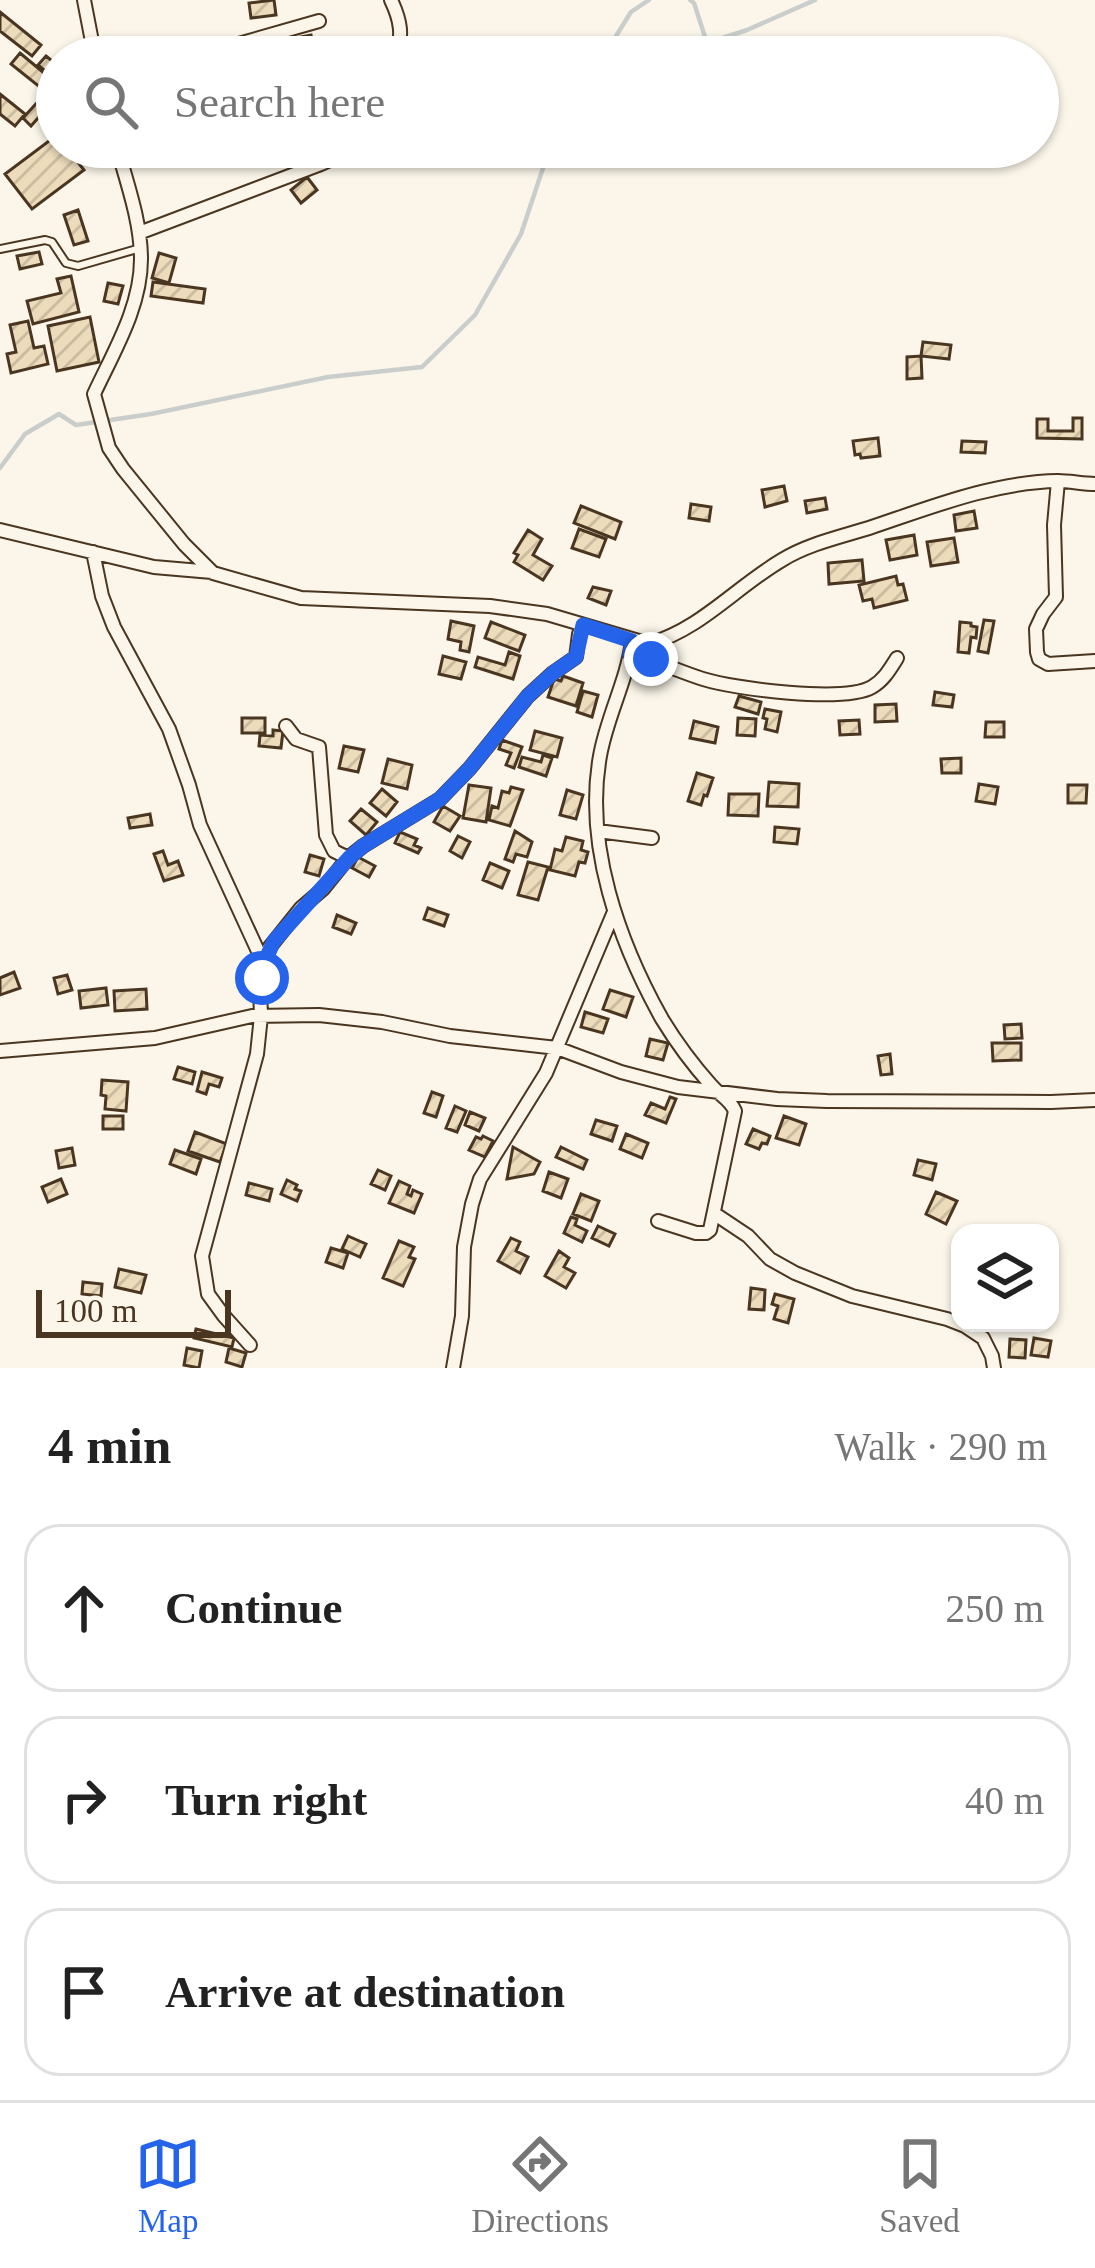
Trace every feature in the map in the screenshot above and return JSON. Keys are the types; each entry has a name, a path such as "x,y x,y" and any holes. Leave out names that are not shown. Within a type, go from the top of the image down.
{"street":[{"path":"84,0 91,36"},
{"path":"392,0 402,36"},
{"path":"266,36 319,21"},
{"path":"122,168 140,241 136,301 94,394 110,448 138,490 213,572"},
{"path":"140,241 312,168"},
{"path":"1058,481 1056,597 1036,629 1036,652 1048,664 1095,661"},
{"path":"631,648 665,639 710,614 800,550 937,504 1006,488 1058,481 1095,484"},
{"path":"0,530 154,566 213,572 301,598 490,605 547,614 709,681 826,696 859,693 882,680 897,658"},
{"path":"93,552 114,627 169,729 200,824 264,963"},
{"path":"250,1345 208,1294 202,1256 257,1054 260,989 274,941 349,858 459,781 528,696 576,657 583,625"},
{"path":"631,648 601,753 597,785 598,831 614,913 630,957 666,1025 735,1111 710,1230 702,1234 658,1221"},
{"path":"286,726 296,739 320,747 326,835 334,851 349,858"},
{"path":"598,831 652,838"},
{"path":"453,1368 463,1316 464,1247 480,1179 539,1086 614,913"},
{"path":"0,1051 155,1038 261,1016 346,1017 450,1036 556,1048 678,1087 777,1099 1095,1100"},
{"path":"715,1214 795,1274 852,1296 965,1326 983,1338 994,1368"}],"lane":[{"path":"0,249 45,240 52,242 66,263 78,266 140,241"}],"building":[{"path":"274,0 276,15 251,18 249,3"},
{"path":"0,12 36,41 36,51 32,56 0,31"},
{"path":"20,53 36,66 36,84 11,64"},
{"path":"0,94 25,114 15,126 0,114"},
{"path":"36,104 36,120 31,126 23,118"},
{"path":"36,151 36,168 84,170 32,209 5,174"},
{"path":"307,177 317,190 301,203 291,190"},
{"path":"78,210 88,241 74,245 64,215"},
{"path":"39,252 42,264 20,269 17,256"},
{"path":"159,253 176,258 169,283 152,278"},
{"path":"71,276 79,312 33,324 27,301 61,293 57,279"},
{"path":"153,282 205,289 203,303 151,296"},
{"path":"108,283 123,286 118,304 104,301"},
{"path":"90,317 99,362 57,371 48,326"},
{"path":"28,321 34,348 44,346 48,364 11,373 7,354 16,352 10,325"},
{"path":"923,342 951,345 949,359 921,356"},
{"path":"921,356 922,378 907,379 907,357"},
{"path":"1073,418 1082,418 1082,439 1037,438 1037,419 1048,419 1048,431 1073,431"},
{"path":"878,438 880,456 855,455 853,441"},
{"path":"962,441 986,442 985,453 961,452"},
{"path":"784,486 787,501 765,507 762,490"},
{"path":"825,498 827,509 807,513 805,501"},
{"path":"691,504 711,507 709,521 689,518"},
{"path":"581,506 621,522 615,539 574,523"},
{"path":"974,511 977,528 956,531 954,515"},
{"path":"579,529 606,539 599,557 572,548"},
{"path":"528,530 542,539 533,555 552,566 543,580 514,562 518,555 514,553"},
{"path":"914,535 917,555 890,560 886,540"},
{"path":"954,538 958,562 931,566 927,542"},
{"path":"862,560 864,581 829,584 828,563"},
{"path":"896,576 907,600 874,608 872,599 863,601 859,585"},
{"path":"593,587 611,591 606,605 588,598"},
{"path":"984,620 994,621 988,653 978,651"},
{"path":"451,621 474,626 469,652 460,650 461,642 448,639"},
{"path":"491,622 525,635 519,651 485,638"},
{"path":"960,622 977,627 969,653 958,652"},
{"path":"509,652 520,656 513,679 475,667 478,657 505,665"},
{"path":"443,656 466,662 461,679 439,674"},
{"path":"563,676 583,683 576,706 548,697 554,679 561,681"},
{"path":"583,691 598,695 592,717 577,712"},
{"path":"935,692 954,695 952,707 933,705"},
{"path":"739,696 761,702 758,714 735,707"},
{"path":"896,704 897,721 875,722 875,705"},
{"path":"765,709 781,712 777,732 765,729"},
{"path":"242,718 265,718 265,733 242,733"},
{"path":"738,718 756,719 755,736 737,735"},
{"path":"859,720 860,734 840,735 839,721"},
{"path":"694,721 718,727 715,743 690,738"},
{"path":"986,722 1004,722 1004,737 985,737"},
{"path":"273,730 283,731 281,748 259,746 260,735 273,736"},
{"path":"535,731 562,738 557,757 530,750"},
{"path":"502,740 522,747 514,768 506,765 511,753 499,749"},
{"path":"344,746 364,750 358,772 339,768"},
{"path":"543,755 552,758 546,776 519,767 522,757 541,762"},
{"path":"961,758 961,773 942,773 941,759"},
{"path":"388,759 412,765 407,789 382,783"},
{"path":"697,773 713,778 701,805 688,801"},
{"path":"769,782 799,784 798,807 767,806"},
{"path":"979,784 998,787 995,804 976,801"},
{"path":"469,785 491,788 486,822 463,818"},
{"path":"1068,785 1087,785 1086,803 1068,803"},
{"path":"511,787 523,790 510,826 489,820 502,791 509,793"},
{"path":"382,789 397,802 386,816 370,803"},
{"path":"567,790 583,795 576,819 560,815"},
{"path":"729,794 759,794 758,816 728,815"},
{"path":"443,806 460,816 450,831 434,822"},
{"path":"361,809 377,822 366,835 350,821"},
{"path":"150,814 152,825 130,828 128,818"},
{"path":"775,827 799,829 797,844 774,842"},
{"path":"515,831 532,842 527,857 516,854 513,862 505,859"},
{"path":"400,832 417,839 418,853 395,843"},
{"path":"458,836 470,842 462,858 450,851"},
{"path":"566,837 583,841 581,850 588,852 575,876 550,870 555,849 562,851"},
{"path":"163,851 168,865 178,861 183,875 164,881 154,854"},
{"path":"310,855 324,859 319,876 305,872"},
{"path":"358,857 375,866 369,877 352,868"},
{"path":"528,862 548,867 538,900 518,895"},
{"path":"490,863 509,871 502,888 483,880"},
{"path":"428,908 448,915 444,926 424,919"},
{"path":"337,915 356,923 351,934 333,927"},
{"path":"14,972 20,988 0,995 0,978"},
{"path":"67,975 72,990 58,994 54,978"},
{"path":"106,988 108,1005 81,1008 79,991"},
{"path":"146,989 147,1009 115,1011 114,991"},
{"path":"610,990 633,997 626,1017 603,1009"},
{"path":"585,1012 608,1019 603,1033 581,1027"},
{"path":"1021,1024 1022,1038 1005,1039 1004,1025"},
{"path":"650,1039 668,1043 663,1060 646,1056"},
{"path":"992,1043 1021,1043 1021,1060 993,1061"},
{"path":"890,1054 892,1074 881,1075 878,1056"},
{"path":"178,1067 195,1072 192,1084 174,1079"},
{"path":"202,1072 222,1078 219,1087 209,1084 206,1094 197,1091"},
{"path":"102,1080 128,1082 126,1111 105,1109"},
{"path":"432,1092 443,1096 436,1117 424,1113"},
{"path":"670,1097 676,1099 666,1123 645,1115 651,1103 665,1109"},
{"path":"455,1106 466,1111 457,1132 446,1128"},
{"path":"470,1112 485,1118 479,1131 465,1125"},
{"path":"103,1116 123,1116 123,1129 103,1129"},
{"path":"784,1116 806,1124 799,1145 776,1138"},
{"path":"596,1120 617,1126 612,1141 591,1134"},
{"path":"753,1129 770,1136 759,1149 746,1144"},
{"path":"195,1132 227,1144 220,1162 188,1151"},
{"path":"626,1134 648,1143 642,1158 620,1149"},
{"path":"476,1137 493,1141 485,1157 469,1150"},
{"path":"513,1147 540,1162 534,1174 507,1179"},
{"path":"561,1147 587,1160 583,1169 556,1157"},
{"path":"72,1148 75,1165 59,1168 56,1151"},
{"path":"175,1150 201,1159 196,1174 170,1164"},
{"path":"918,1160 936,1164 932,1180 914,1175"},
{"path":"378,1170 391,1176 385,1190 371,1184"},
{"path":"549,1172 568,1179 561,1198 543,1191"},
{"path":"61,1179 67,1194 48,1202 42,1187"},
{"path":"287,1180 301,1191 297,1201 281,1194"},
{"path":"399,1181 410,1186 407,1194 411,1196 413,1190 422,1194 414,1213 389,1203"},
{"path":"249,1183 272,1189 269,1201 246,1195"},
{"path":"936,1192 957,1201 946,1224 926,1214"},
{"path":"581,1194 599,1201 591,1221 573,1214"},
{"path":"571,1217 587,1231 582,1242 564,1233"},
{"path":"598,1226 615,1234 609,1246 592,1238"},
{"path":"348,1236 366,1244 360,1257 342,1249"},
{"path":"511,1238 520,1242 516,1251 528,1257 520,1273 498,1261"},
{"path":"399,1241 414,1247 409,1257 415,1259 403,1286 383,1278"},
{"path":"331,1248 348,1253 343,1268 326,1262"},
{"path":"559,1251 569,1258 564,1267 575,1273 566,1288 545,1276"},
{"path":"119,1269 146,1275 141,1293 115,1287"},
{"path":"83,1282 102,1284 101,1296 82,1294"},
{"path":"751,1288 765,1290 764,1310 749,1309"},
{"path":"775,1294 794,1299 788,1323 774,1319"},
{"path":"196,1329 234,1338 232,1347 194,1338"},
{"path":"1034,1338 1051,1341 1048,1357 1031,1355"},
{"path":"1010,1339 1026,1340 1025,1358 1009,1357"},
{"path":"187,1348 202,1351 199,1368 184,1365"},
{"path":"229,1348 246,1353 242,1367 226,1362"}],"waterway":[{"path":"616,36 631,12 649,0"},
{"path":"690,0 705,36"},
{"path":"729,36 815,0"},
{"path":"0,468 25,434 59,414 76,425 328,377 422,367 475,315 521,234 543,168"}],"route":[{"path":"262,978 269,948 302,908 363,846 440,799 459,781 528,696 576,657 583,625 632,641 630,655 651,659"}]}
